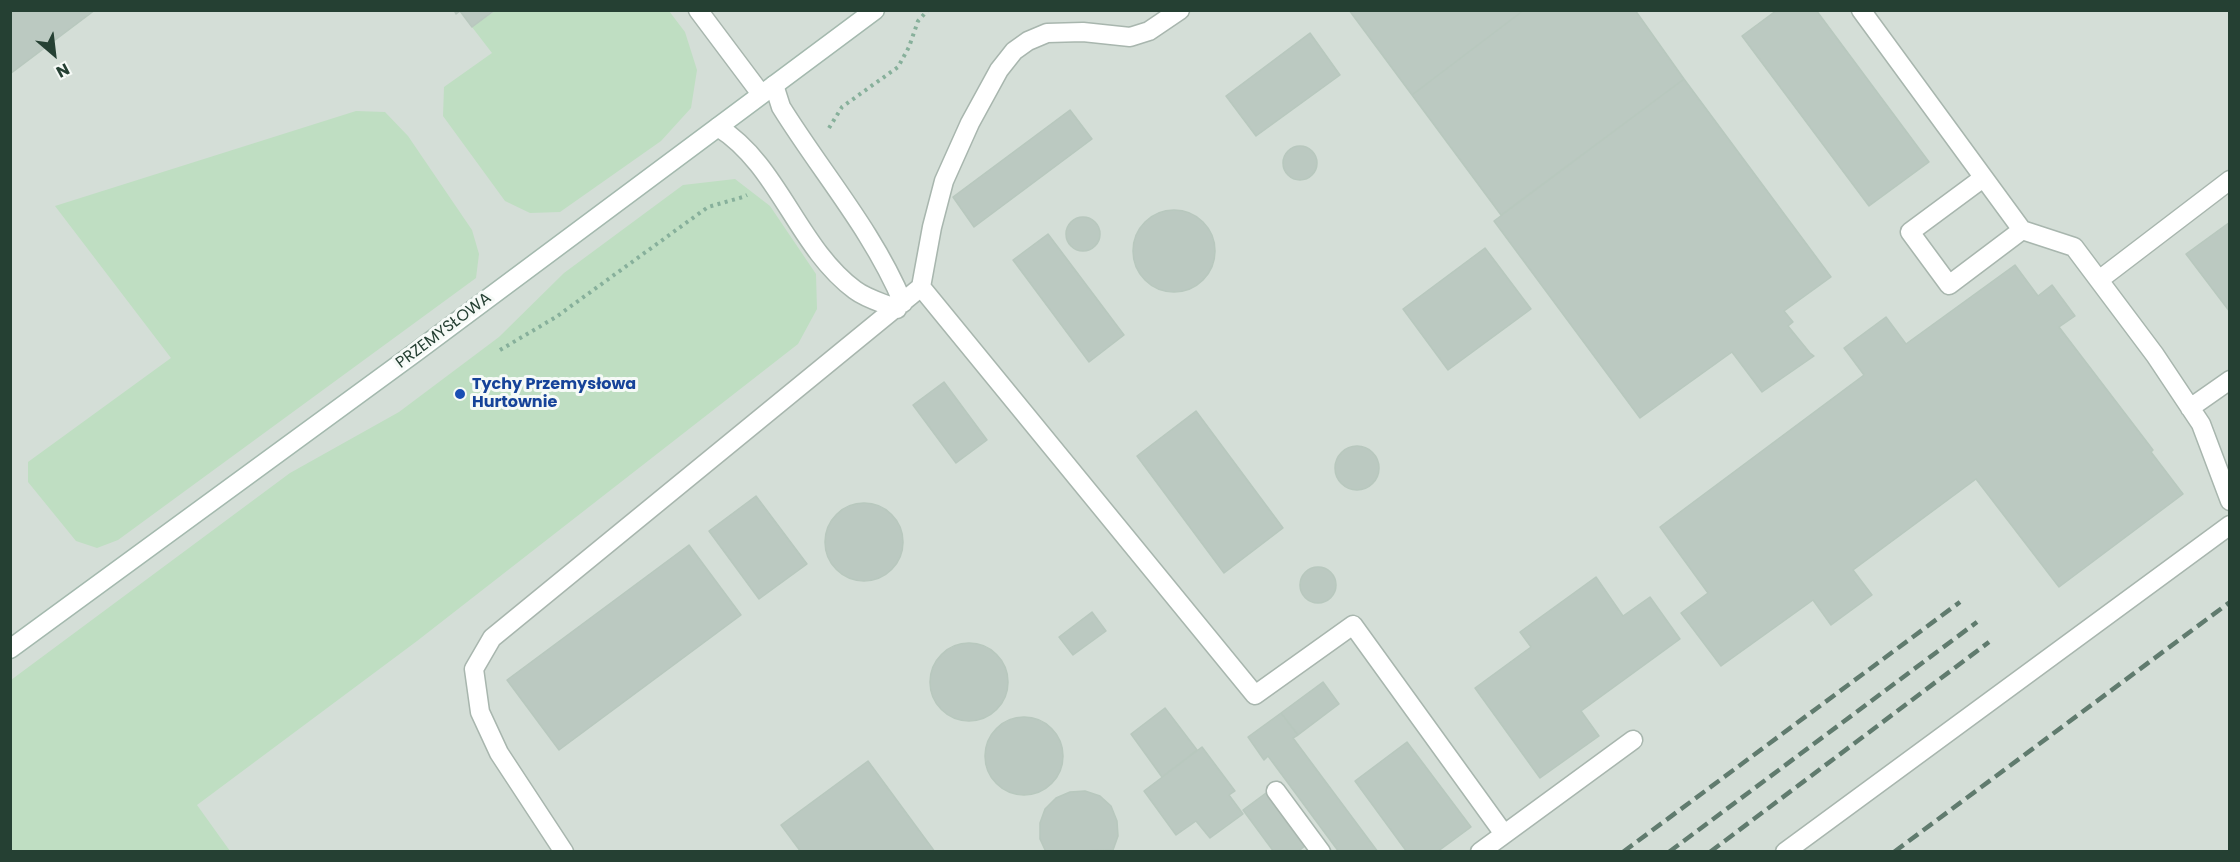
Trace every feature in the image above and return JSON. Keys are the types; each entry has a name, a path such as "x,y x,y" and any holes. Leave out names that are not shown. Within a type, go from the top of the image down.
{"street":[{"path":"698,10 781,107 868,236 885,265 900,306"},
{"name":"PRZEMYSŁOWA","path":"10,649 416,352 875,10"},
{"path":"564,852 500,753 480,712 474,669 492,638 921,287 929,237 944,181 970,123 999,70 1014,51 1028,41 1047,33 1083,32 1130,38 1149,31 1180,10"},
{"path":"1861,10 2022,230 2074,247 2099,280 2155,355 2201,424 2229,501"},
{"path":"718,127 735,138 753,157 827,264 845,282 857,292 900,306"},
{"path":"1983,178 1910,232 1949,285 2022,230"},
{"path":"2099,280 2229,180"},
{"path":"921,287 1256,695 1353,625 1504,834"},
{"path":"2190,408 2229,380"},
{"path":"1785,852 2229,525"},
{"path":"1480,852 1632,740"},
{"path":"1276,791 1321,852"}],"path":[{"path":"827,131 842,106 898,67 909,47 918,21 928,10"},
{"path":"500,350 556,317 708,207 743,197"}],"shaded area":[{"path":"10,11 2229,11 2229,851 11,851"}],"green space":[{"path":"495,11 669,11 685,32 697,70 691,108 661,141 560,212 530,213 505,201 443,116 444,87 492,53 472,27"},
{"path":"356,111 385,112 408,136 472,230 479,254 476,278 118,540 97,548 76,541 28,482 28,462 171,358 55,206"},
{"path":"735,179 770,206 816,274 817,309 798,344 417,641 197,805 230,851 11,851 11,680 290,473 399,412 499,337 564,273 683,185"}],"building":[{"path":"10,10 95,10 10,74"},
{"path":"454,10 495,10 472,27 460,11 456,14"},
{"path":"1349,10 1524,10 1412,95"},
{"path":"1524,10 1635,10 1684,79 1501,215 1412,95"},
{"path":"1777,10 1816,10 1929,162 1869,206 1742,36"},
{"path":"1310,33 1340,75 1256,136 1226,96"},
{"path":"1684,79 1831,277 1784,311 1793,322 1788,326 1814,356 1762,392 1732,352 1640,418 1494,221"},
{"path":"1070,110 1092,139 974,227 953,197"},
{"path":"1300,146 1312,151 1317,163 1312,175 1300,180 1288,175 1283,163 1288,151"},
{"path":"1174,210 1190,213 1203,222 1212,235 1215,251 1212,267 1203,280 1190,289 1174,292 1158,289 1145,280 1136,267 1133,251 1136,235 1145,222 1158,213"},
{"path":"1083,217 1095,222 1100,234 1095,246 1083,251 1071,246 1066,234 1071,222"},
{"path":"2230,222 2230,312 2186,254"},
{"path":"1048,234 1124,335 1089,362 1013,260"},
{"path":"1485,248 1531,309 1448,370 1403,309"},
{"path":"2015,265 2038,296 2052,285 2075,316 2059,327 2153,450 2151,452 2183,494 2059,587 1976,479 1853,570 1872,595 1831,625 1813,600 1721,666 1681,613 1708,593 1660,527 1864,375 1844,348 1886,317 1906,344"},
{"path":"944,382 987,440 956,463 913,405"},
{"path":"1196,411 1283,528 1224,573 1137,456"},
{"path":"1357,446 1372,453 1379,468 1372,483 1357,490 1342,483 1335,468 1342,453"},
{"path":"756,496 807,564 759,599 709,531"},
{"path":"864,503 879,506 892,514 900,527 903,542 900,557 892,570 879,578 864,581 849,578 836,570 828,557 825,542 828,527 836,514 849,506"},
{"path":"689,545 741,615 559,750 507,680"},
{"path":"1318,567 1331,572 1336,585 1331,598 1318,603 1305,598 1300,585 1305,572"},
{"path":"1596,577 1623,616 1650,597 1680,639 1581,711 1599,736 1540,778 1475,688 1531,647 1520,632"},
{"path":"1092,612 1106,631 1073,655 1059,637"},
{"path":"969,643 984,646 997,654 1005,667 1008,682 1005,697 997,710 984,718 969,721 954,718 941,710 933,697 930,682 933,667 941,654 954,646"},
{"path":"1323,682 1339,704 1298,735 1281,713"},
{"path":"1165,708 1197,750 1162,777 1131,734"},
{"path":"1281,713 1298,735 1293,738 1378,852 1339,852 1268,756 1264,760 1248,737"},
{"path":"1024,717 1039,720 1052,728 1060,741 1063,756 1060,771 1052,784 1039,792 1024,795 1009,792 996,784 988,771 985,756 988,741 996,728 1009,720"},
{"path":"1407,742 1471,827 1437,852 1407,852 1355,781"},
{"path":"1202,747 1235,791 1229,795 1243,814 1210,838 1196,821 1176,835 1144,791"},
{"path":"868,761 935,852 801,852 781,825"},
{"path":"1085,791 1100,796 1111,806 1117,821 1118,836 1113,850 1046,852 1040,839 1040,823 1045,809 1056,798 1070,792"},
{"path":"1266,793 1306,845 1300,850 1301,852 1274,852 1243,810"}],"railway":[{"path":"1623,852 1960,602"},
{"path":"1894,852 2230,602"},
{"path":"1669,852 1977,622"},
{"path":"1710,852 1989,642"}],"place":[{"name":"Tychy Przemysłowa Hurtownie","path":"460,394"}]}
